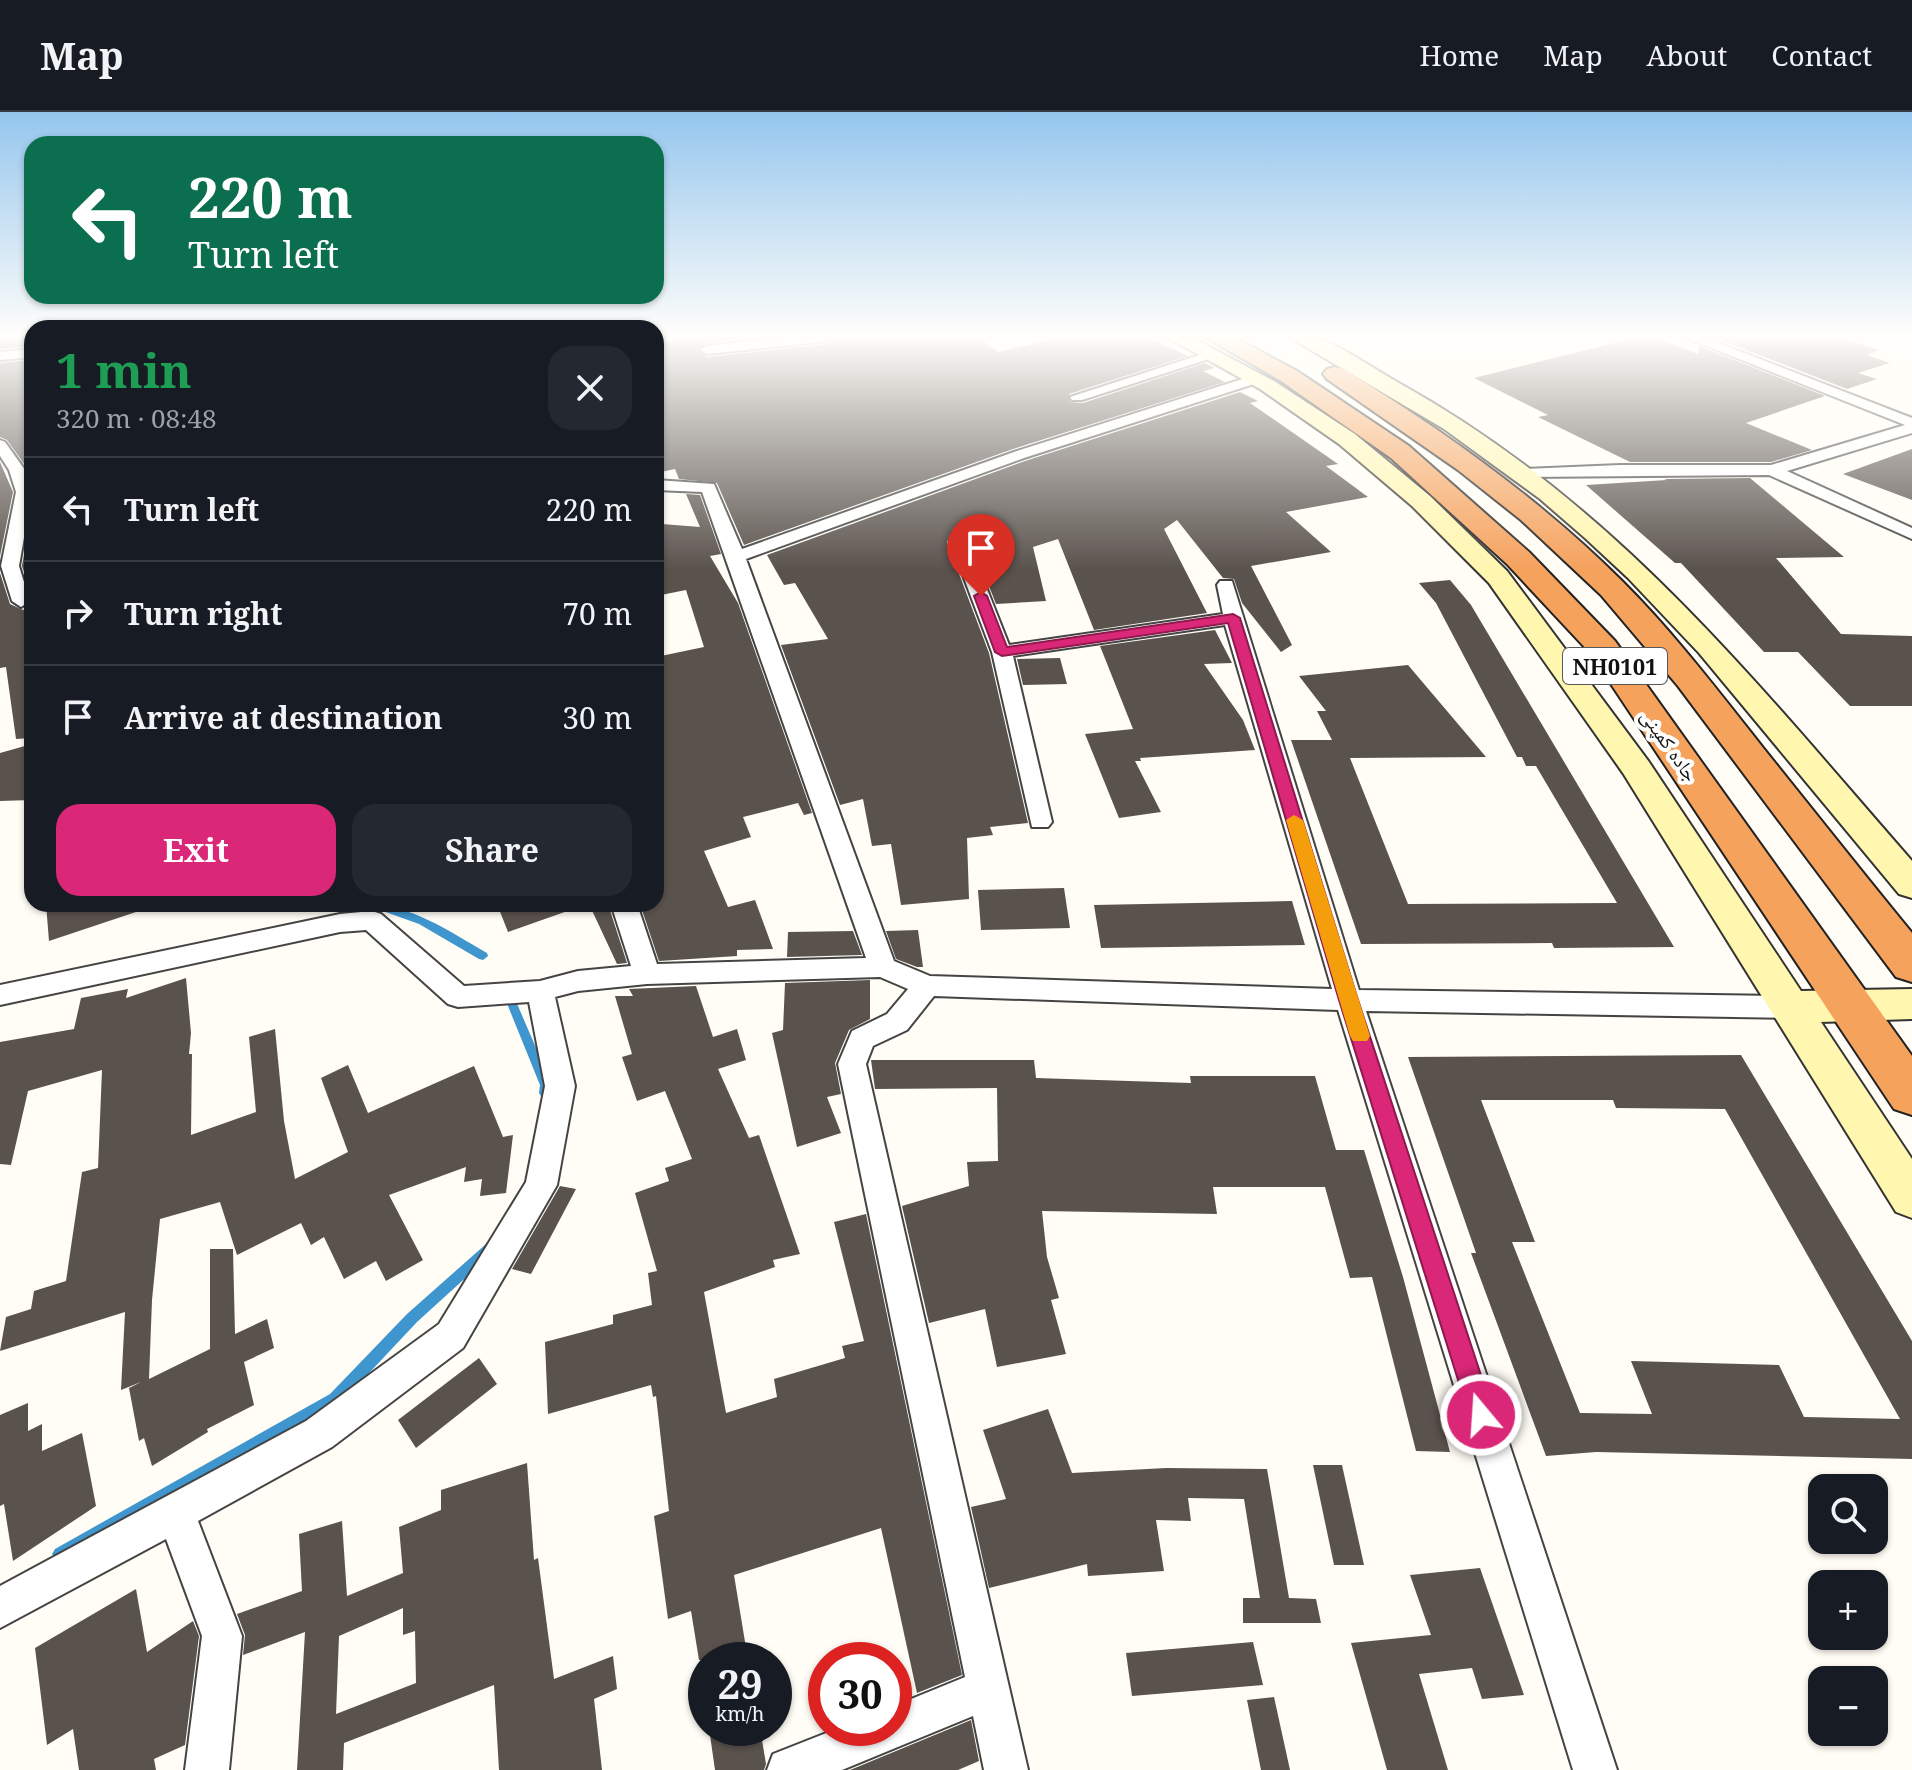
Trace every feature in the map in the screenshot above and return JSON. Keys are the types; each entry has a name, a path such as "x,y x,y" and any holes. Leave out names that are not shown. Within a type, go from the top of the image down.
{"highway":[{"name":"جاده کمپنی","path":"1345,414 1400,452 1518,558 1603,648 1912,1095"},
{"name":"NH0101","path":"1403,414 1469,449 1503,491 1593,570 1684,671 1912,965"}],"street":[{"path":"736,557 1019,455 1145,414"},
{"path":"1309,414 1347,439 1421,501 1498,577 1637,769 1912,1198"},
{"path":"1883,414 1912,426"},
{"path":"1523,474 1620,470 1772,470 1912,426"},
{"path":"0,445 17,470 24,492 10,566 24,594"},
{"path":"1469,449 1523,474 1598,538 1678,613 1912,885"},
{"path":"1772,470 1912,534"},
{"path":"664,485 708,487 883,967"},
{"path":"959,541 1002,652 1040,822"},
{"path":"1226,585 1233,618 1349,1000 1595,1770"},
{"path":"0,605 24,601"},
{"path":"1002,652 1233,618"},
{"path":"627,912 647,974"},
{"path":"0,995 252,944 336,914 372,920 458,997 540,991 578,981 647,974 883,967 927,986 1349,1000 1788,1007 1912,1004"},
{"path":"927,986 897,1022 862,1039 852,1064 1006,1770"},
{"path":"0,1608 319,1434 451,1336 541,1185 560,1086 540,991"},
{"path":"175,1512 222,1636 207,1770"},
{"path":"912,1720 988,1689"},
{"path":"789,1770 848,1746"}],"building":[{"path":"0,414 24,414 24,464 7,440 0,437"},
{"path":"664,414 1123,414 1013,449 744,545 717,483 679,479 675,469 664,471"},
{"path":"1170,414 1266,414 1338,464 1326,466 1368,497 1286,512 1331,552 1251,566 1292,645 1281,652 1242,603 1234,579 1223,578 1177,520 1164,529 1207,613 1094,630 1058,539 1033,547 1046,601 996,604 971,540 960,533 949,538 947,542 989,653 1028,823 990,827 993,835 967,838 969,899 901,905 891,844 872,846 863,799 840,805 781,645 828,639 795,583 784,585 767,555 1025,461"},
{"path":"1771,414 1746,423 1812,450 1771,462 1630,462 1538,417"},
{"path":"1912,449 1912,500 1843,474"},
{"path":"0,462 13,492 0,556"},
{"path":"1750,478 1844,557 1776,558 1841,634 1912,636 1912,706 1850,706 1798,652 1764,652 1681,563 1675,563 1586,485 1667,480 1664,479"},
{"path":"686,494 700,495 721,554 710,556 738,603 812,813 804,815 798,803 743,817 751,837 704,851 728,907 755,900 773,949 737,950 737,956 659,961 643,912 664,912 664,655 704,647 686,590 664,594 664,524 700,527"},
{"path":"0,573 10,604 24,609 24,738 16,739 6,667 0,668"},
{"path":"1450,580 1471,605 1674,947 1554,948 1552,943 1361,944 1291,740 1332,740 1317,711 1326,711 1299,676 1408,665 1486,757 1350,758 1408,904 1617,903 1536,766 1526,766 1522,757 1517,757 1436,603 1419,583"},
{"path":"1215,630 1232,663 1204,664 1243,720 1255,750 1140,758 1141,761 1135,761 1161,812 1119,818 1085,734 1133,729 1100,646"},
{"path":"1060,658 1067,684 1023,685 1017,659"},
{"path":"24,746 24,800 0,801 0,753"},
{"path":"1064,888 1070,928 981,930 978,890"},
{"path":"1292,901 1305,945 1101,948 1094,905"},
{"path":"47,912 136,912 49,941"},
{"path":"500,912 565,912 508,932"},
{"path":"593,912 611,912 627,963 617,964"},
{"path":"918,930 923,967 896,959 886,931"},
{"path":"853,931 862,955 787,957 788,932"},
{"path":"186,978 191,1033 189,1054 192,1054 191,1135 256,1112 249,1037 275,1029 284,1121 295,1179 348,1152 321,1078 348,1065 368,1113 474,1066 503,1137 513,1135 506,1193 480,1196 482,1179 464,1182 466,1167 389,1195 423,1260 386,1281 376,1261 344,1279 324,1237 311,1245 301,1223 237,1255 220,1202 160,1219 152,1300 149,1379 210,1349 210,1249 233,1249 235,1334 267,1319 274,1348 244,1362 254,1405 207,1429 208,1432 152,1466 144,1438 139,1441 129,1388 141,1382 121,1390 125,1312 0,1351 6,1317 31,1309 34,1291 66,1281 82,1172 98,1168 102,1070 28,1091 11,1165 0,1164 0,1042 74,1029 81,998 128,989 126,998"},
{"path":"870,980 870,1019 849,1030 835,1063 841,1094 827,1097 841,1133 797,1147 772,1033 783,1030 785,983"},
{"path":"696,986 713,1037 737,1029 746,1060 718,1069 749,1138 759,1135 800,1254 773,1260 775,1267 704,1292 726,1413 777,1397 774,1379 845,1358 842,1346 864,1341 834,1222 866,1214 962,1675 917,1693 912,1670 912,1642 906,1642 881,1528 734,1575 745,1642 696,1642 691,1611 668,1619 654,1516 669,1511 656,1396 653,1397 651,1385 548,1414 545,1342 613,1324 613,1315 652,1305 648,1273 657,1271 635,1193 669,1181 665,1168 692,1159 665,1091 637,1101 622,1057 632,1054 615,996 633,996 629,989"},
{"path":"1741,1055 1912,1341 1912,1459 1596,1452 1546,1456 1471,1253 1476,1253 1408,1057","holes":["1481,1100 1613,1100 1616,1108 1725,1109 1900,1419 1804,1417 1779,1365 1631,1361 1652,1414 1580,1413 1512,1242 1535,1242"]},
{"path":"871,1060 1034,1060 1036,1078 1191,1083 1190,1076 1315,1076 1336,1150 1364,1150 1403,1277 1450,1452 1416,1451 1372,1277 1350,1278 1325,1187 1213,1187 1217,1214 1042,1211 1047,1257 1059,1298 1051,1300 1066,1354 997,1367 985,1309 929,1323 902,1206 969,1186 967,1162 998,1161 997,1088 875,1089"},
{"path":"560,1186 576,1189 531,1274 512,1269"},
{"path":"479,1358 497,1384 416,1448 398,1420"},
{"path":"28,1403 28,1431 42,1424 42,1451 82,1433 96,1506 13,1561 4,1504 0,1506 0,1415"},
{"path":"1048,1409 1072,1473 1166,1468 1267,1469 1289,1598 1316,1599 1321,1623 1243,1623 1243,1598 1260,1598 1244,1499 1188,1498 1191,1521 1156,1520 1164,1571 1088,1576 1087,1564 989,1588 971,1507 1006,1499 983,1430"},
{"path":"527,1463 534,1560 538,1558 554,1679 613,1656 617,1689 594,1699 602,1770 499,1770 494,1685 344,1743 343,1770 297,1770 305,1632 243,1655 245,1635 237,1614 302,1591 299,1534 342,1521 347,1596 403,1573 399,1527 441,1510 441,1490","holes":["403,1608 403,1635 415,1631 416,1683 336,1714 339,1636"]},
{"path":"1313,1465 1342,1465 1364,1565 1334,1565"},
{"path":"1480,1568 1524,1695 1482,1699 1472,1668 1419,1674 1448,1770 1387,1770 1351,1643 1431,1635 1410,1575"},
{"path":"136,1589 147,1652 193,1621 199,1636 185,1745 154,1759 156,1770 79,1770 73,1729 47,1745 35,1648"},
{"path":"1253,1642 1263,1685 1132,1696 1126,1653"},
{"path":"1274,1697 1290,1770 1261,1770 1247,1700"},
{"path":"971,1720 979,1761 958,1770 850,1770"},
{"path":"712,1746 763,1746 764,1770 715,1770"}],"waterway":[{"path":"396,912 422,921 483,956"},
{"path":"513,1006 546,1085 545,1093"},
{"path":"60,1554 335,1399 412,1318 490,1248"}],"slow traffic":[{"path":"1294,820 1360,1036"}],"route":[{"path":"981,596 1002,652 1233,618 1349,1000 1481,1415"}]}
